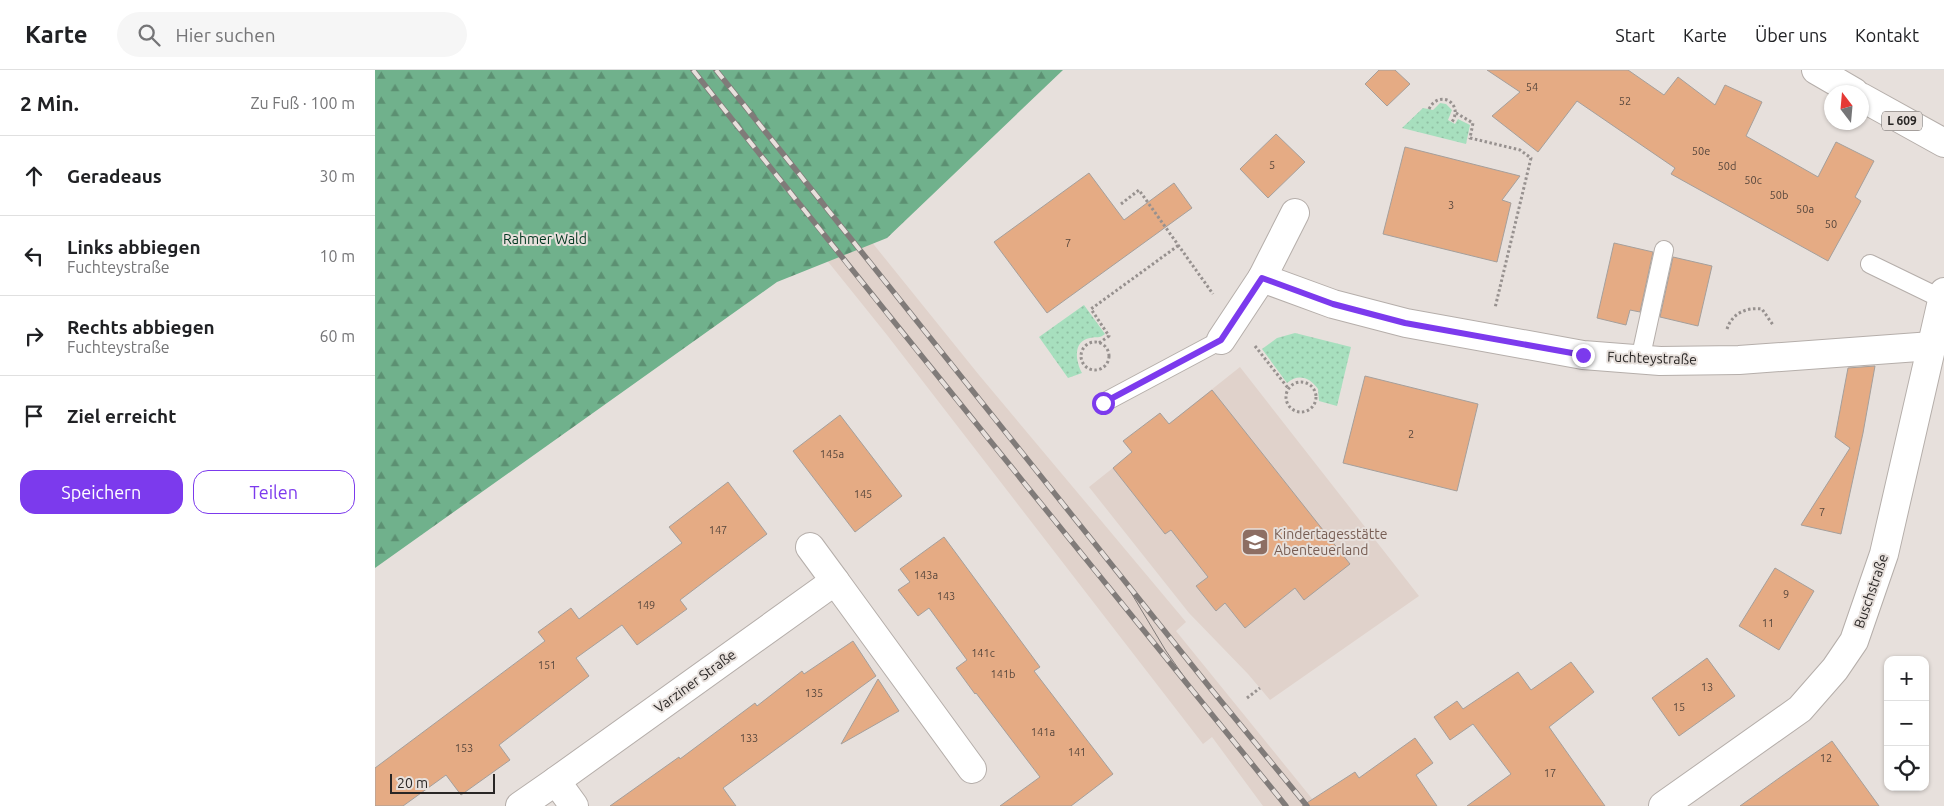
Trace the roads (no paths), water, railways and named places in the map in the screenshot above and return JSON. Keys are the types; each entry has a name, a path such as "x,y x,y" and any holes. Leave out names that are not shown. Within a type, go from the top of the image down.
{"street":[{"path":"1816,70 1842,85"},
{"name":"L 609","path":"1869,101 1944,142"},
{"path":"1228,330 1262,278 1295,213"},
{"name":"Fuchteystraße","path":"1262,278 1333,304 1405,323 1583,355 1640,360 1739,360 1932,346"},
{"name":"Buschstraße","path":"1663,806 1800,709 1835,669 1854,641 1884,554 1943,297"},
{"path":"810,547 972,769"},
{"name":"Varziner Straße","path":"520,806 835,581"},
{"path":"556,781 574,806"}],"lane":[{"path":"1640,360 1664,250"},
{"path":"1870,264 1943,297"},
{"path":"1103,403 1228,330"}],"tram line":[{"path":"1110,562 1127,586 1166,651 1192,688"}],"railway":[{"path":"693,70 914,347 1286,806"},
{"path":"716,70 1211,689 1307,806"}],"place":[{"name":"Kindertagesstätte Abenteuerland","path":"1255,542"}],"park label":[{"name":"Rahmer Wald","path":"545,239"}]}
